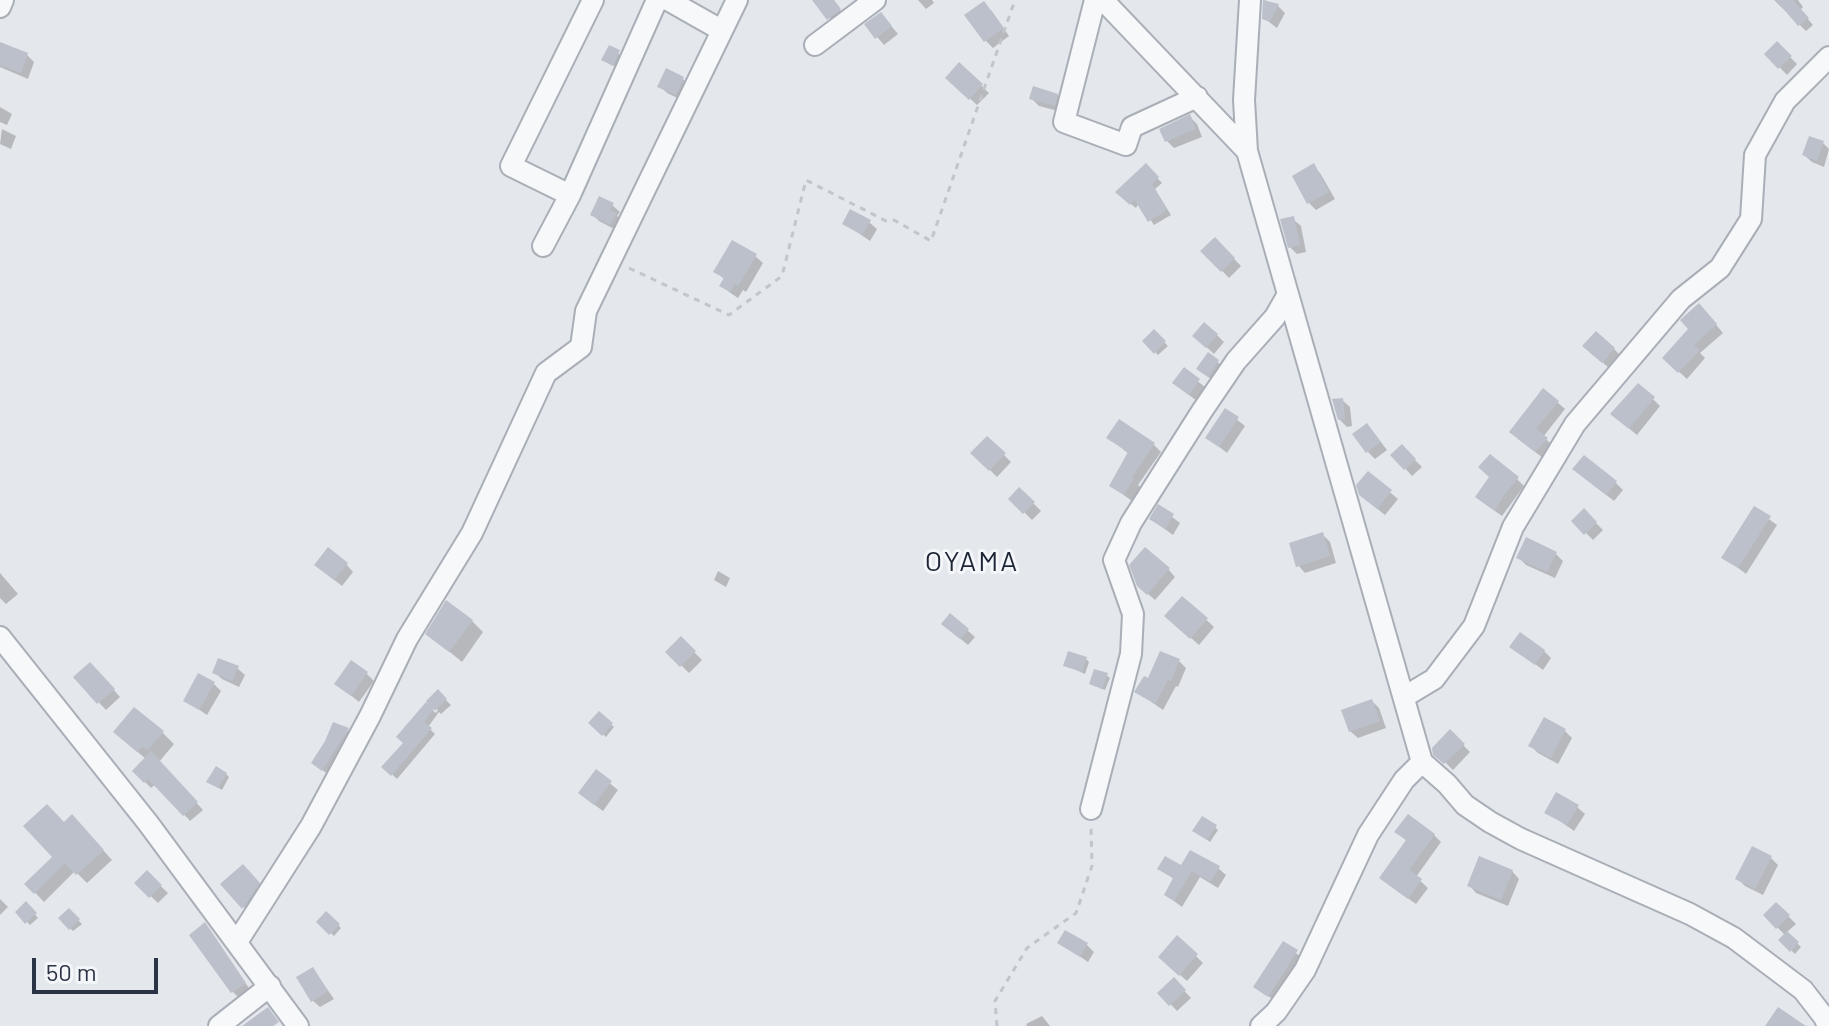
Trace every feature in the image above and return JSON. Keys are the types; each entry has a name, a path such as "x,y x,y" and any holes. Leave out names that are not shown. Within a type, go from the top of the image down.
{"street":[{"path":"0,7 3,0"},
{"path":"570,195 511,166 593,0"},
{"path":"543,246 570,195 657,0"},
{"path":"668,0 721,30"},
{"path":"237,942 311,826 407,639 472,533 546,373 581,347 586,311 737,0"},
{"path":"815,45 875,0"},
{"path":"1095,0 1064,122 1126,145 1132,127 1197,97"},
{"path":"1103,0 1247,151"},
{"path":"1250,0 1244,100 1247,151 1422,762 1465,805 1490,822 1690,914 1734,938 1803,990 1828,1026"},
{"path":"1404,697 1434,679 1474,626 1513,527 1575,424 1681,299 1720,268 1751,219 1755,155 1785,101 1829,57"},
{"path":"1091,809 1131,654 1133,614 1114,560 1131,523 1202,411 1236,361 1275,317 1287,296"},
{"path":"0,637 148,823 298,1026"},
{"path":"1261,1026 1276,1012 1305,970 1368,835 1404,780 1422,762"},
{"path":"219,1026 270,986"}],"path":[{"path":"611,260 729,315 782,276 806,180 886,221 894,220 931,241 1015,0"},
{"path":"997,1026 995,1001 1027,948 1076,913 1092,866 1091,809"}],"building":[{"path":"812,0 834,0 841,9 827,20"},
{"path":"1263,0 1279,4 1270,22 1262,19"},
{"path":"1776,0 1793,0 1809,18 1798,26"},
{"path":"984,1 1004,28 984,42 964,15"},
{"path":"881,12 892,26 875,39 864,24"},
{"path":"1777,41 1792,56 1778,69 1764,54"},
{"path":"0,42 28,53 21,73 0,65"},
{"path":"609,45 620,50 613,66 601,60"},
{"path":"959,62 983,84 969,100 945,78"},
{"path":"666,68 684,77 676,95 657,87"},
{"path":"1033,86 1058,94 1055,106 1029,99"},
{"path":"1190,114 1196,129 1165,142 1159,129"},
{"path":"1809,136 1824,141 1817,161 1802,155"},
{"path":"1146,163 1159,177 1152,184 1167,210 1148,222 1134,199 1130,205 1115,192"},
{"path":"1314,163 1329,192 1307,204 1292,176"},
{"path":"599,196 614,203 610,210 617,213 610,225 590,215"},
{"path":"850,209 871,220 862,235 842,224"},
{"path":"1294,216 1300,245 1288,248 1280,219"},
{"path":"1215,237 1235,258 1221,272 1200,251"},
{"path":"732,240 757,254 738,286 735,284 730,292 719,286 724,278 713,272"},
{"path":"1699,303 1717,324 1694,345 1700,350 1678,373 1662,358 1688,329 1680,320"},
{"path":"1204,322 1218,334 1206,348 1192,336"},
{"path":"1154,329 1166,341 1154,354 1142,341"},
{"path":"1596,331 1615,348 1602,363 1582,346"},
{"path":"1208,352 1219,360 1208,377 1196,369"},
{"path":"1184,367 1200,379 1189,395 1172,383"},
{"path":"1638,383 1655,397 1629,429 1610,414"},
{"path":"1543,388 1559,401 1536,429 1548,438 1535,452 1509,432"},
{"path":"1343,398 1345,419 1338,420 1332,399"},
{"path":"1225,408 1239,417 1219,447 1205,438"},
{"path":"1119,419 1155,443 1124,495 1109,486 1128,452 1106,438"},
{"path":"1367,423 1381,442 1366,453 1352,434"},
{"path":"987,436 1006,453 989,471 970,453"},
{"path":"1402,444 1416,459 1404,470 1390,455"},
{"path":"1490,454 1519,477 1495,511 1475,497 1489,477 1478,467"},
{"path":"1584,455 1617,481 1606,495 1572,469"},
{"path":"1368,471 1392,490 1377,509 1359,495 1356,485"},
{"path":"1019,487 1035,502 1023,514 1008,499"},
{"path":"1158,504 1174,514 1165,529 1149,519"},
{"path":"1754,506 1771,516 1738,568 1721,558"},
{"path":"1584,508 1597,522 1584,535 1571,521"},
{"path":"1323,532 1330,556 1296,567 1289,543"},
{"path":"1526,537 1557,552 1547,572 1516,558"},
{"path":"328,547 348,563 334,580 314,565"},
{"path":"1145,547 1170,568 1147,595 1137,586 1129,565"},
{"path":"1182,596 1208,618 1190,639 1164,616"},
{"path":"446,600 473,620 449,652 425,634"},
{"path":"950,613 969,629 960,639 941,624"},
{"path":"1520,632 1545,650 1535,665 1509,647"},
{"path":"681,636 696,651 680,667 665,652"},
{"path":"1068,651 1087,657 1082,672 1063,666"},
{"path":"1160,651 1180,659 1171,681 1168,680 1155,704 1134,692 1144,676 1148,678"},
{"path":"218,658 239,666 232,681 212,673"},
{"path":"351,660 368,672 351,696 334,684"},
{"path":"90,662 115,689 97,704 73,677"},
{"path":"1094,669 1108,673 1102,689 1089,684"},
{"path":"198,673 215,682 199,710 183,701"},
{"path":"438,689 447,699 424,722 432,728 391,776 381,767 403,743 396,737 426,702 429,705 426,701"},
{"path":"1372,699 1380,721 1349,732 1341,710"},
{"path":"134,707 164,731 148,750 142,747 137,752 113,732"},
{"path":"599,711 613,723 602,736 588,723"},
{"path":"1544,717 1566,729 1551,758 1528,746"},
{"path":"333,722 349,728 322,771 311,763"},
{"path":"1450,729 1465,744 1444,764 1433,755 1432,748"},
{"path":"151,751 198,802 183,816 148,779 144,783 132,771"},
{"path":"216,766 227,773 218,788 206,782"},
{"path":"596,769 612,781 594,805 578,793"},
{"path":"1556,792 1579,805 1567,825 1544,813"},
{"path":"47,804 64,822 72,814 104,850 76,875 65,863 34,894 24,884 52,857 23,826"},
{"path":"1408,814 1435,834 1409,870 1422,879 1408,899 1379,878 1406,840 1394,832"},
{"path":"1202,816 1217,825 1207,840 1192,831"},
{"path":"1752,846 1772,856 1755,889 1735,879"},
{"path":"1190,850 1220,866 1211,882 1192,871 1174,901 1164,895 1173,878 1157,869 1165,856 1181,865"},
{"path":"1479,856 1513,870 1501,900 1467,886"},
{"path":"243,864 260,883 242,909 220,884"},
{"path":"147,870 162,885 149,898 134,883"},
{"path":"26,901 37,913 25,924 15,912"},
{"path":"1776,902 1790,915 1776,929 1763,915"},
{"path":"69,908 80,919 69,930 58,918"},
{"path":"326,911 340,924 329,935 316,922"},
{"path":"205,922 246,983 231,993 189,935"},
{"path":"1065,930 1088,943 1080,957 1057,943"},
{"path":"1787,931 1799,942 1790,952 1778,940"},
{"path":"1177,935 1198,954 1179,976 1158,957"},
{"path":"1283,941 1298,950 1268,997 1253,987"},
{"path":"313,967 328,991 311,1002 296,977"},
{"path":"1174,977 1186,990 1169,1006 1157,993"},
{"path":"268,1007 279,1022 273,1026 242,1026"},
{"path":"1778,1007 1806,1026 1765,1026"}],"district":[{"name":"OYAMA","path":"972,562"}]}
